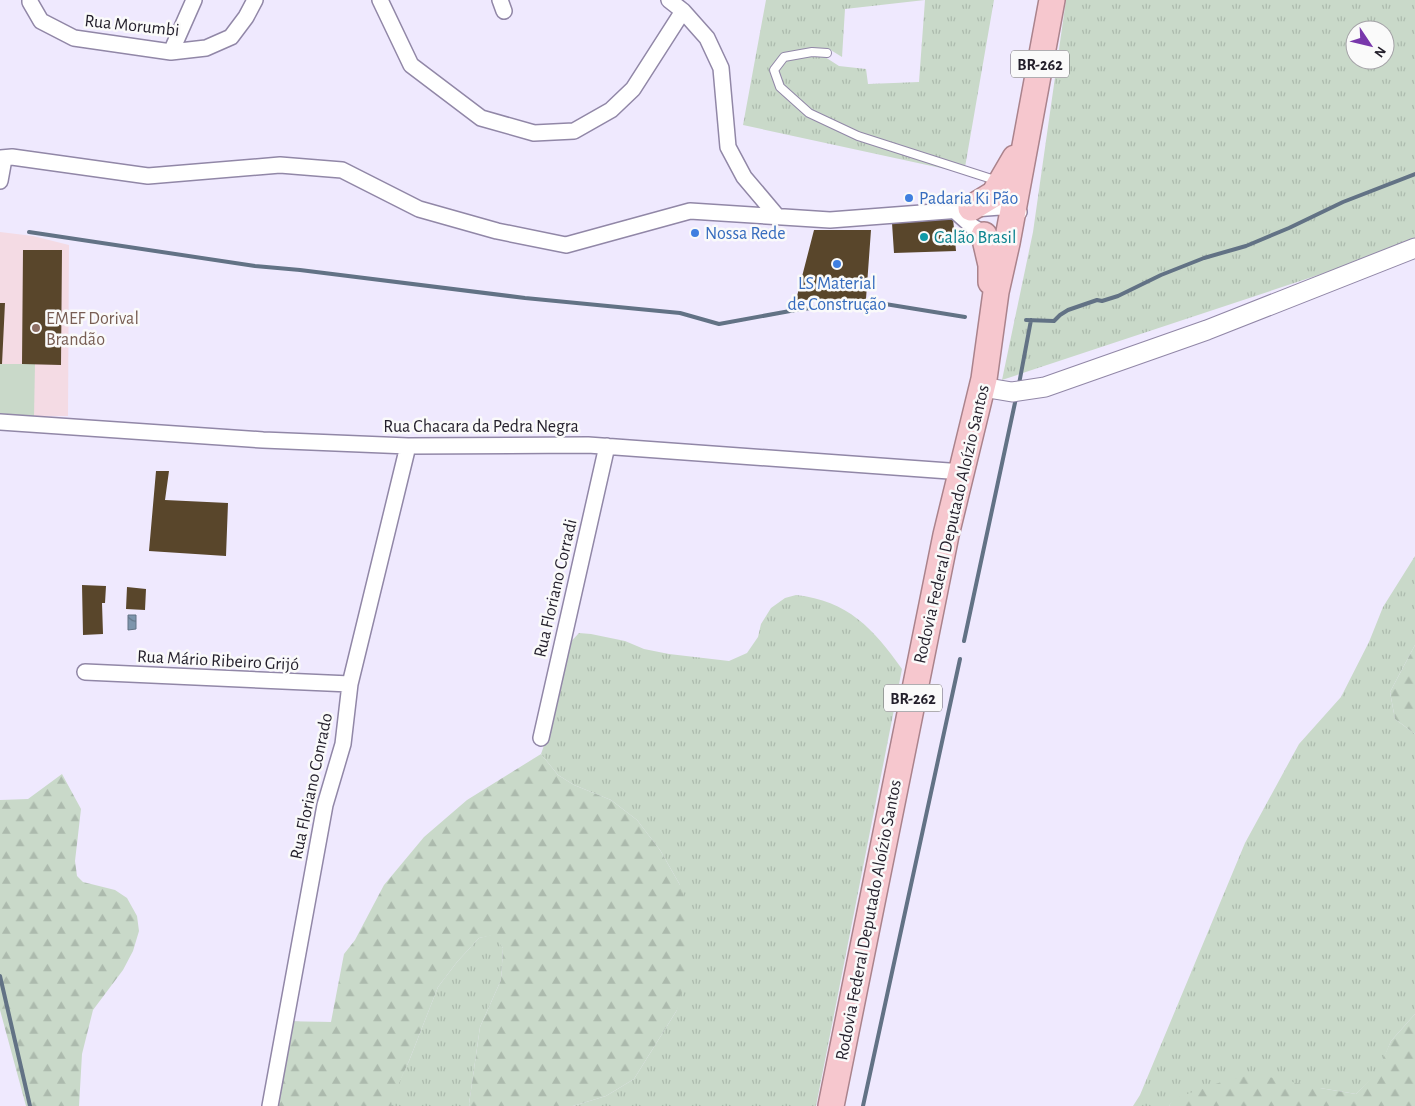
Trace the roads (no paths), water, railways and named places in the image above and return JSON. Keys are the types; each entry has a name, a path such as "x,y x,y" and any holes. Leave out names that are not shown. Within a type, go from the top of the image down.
{"highway":[{"name":"Rodovia Federal Deputado Aloízio Santos","path":"831,1106 946,536 963,472 983,382 1002,240 1016,212 1028,128 1052,0"},
{"path":"1016,212 1039,128 1040,108 1037,81"},
{"path":"963,210 994,194 1002,182 1028,128"},
{"path":"983,382 1002,240"}],"street":[{"name":"Rua Morumbi","path":"30,0 41,21 74,38 172,52 206,48 232,37 255,0"},
{"path":"172,52 194,0"},
{"path":"380,0 411,65 480,118 534,133 574,131 610,110 633,89 683,11"},
{"path":"669,0 683,11 708,38 721,68 728,147 744,177 777,216"},
{"path":"0,181 4,156 148,176 280,165 342,170 420,209 497,231 566,245 690,211 830,220 1000,207 1016,212"},
{"path":"963,210 1002,240"},
{"path":"983,382 1012,392 1045,387 1207,330 1415,248"},
{"name":"Rua Chacara da Pedra Negra","path":"0,422 263,440 408,446 607,446 963,472"},
{"name":"Rua Floriano Conrado","path":"270,1106 325,805 343,744 350,684 408,446"},
{"name":"Rua Floriano Corradi","path":"541,738 607,446"},
{"name":"Rua Mário Ribeiro Grijó","path":"85,672 350,684"}],"lane":[{"path":"827,53 812,52 784,57 774,70 780,87 809,113 858,136 1002,182"}],"water":[{"path":"128,615 136,615 136,629 128,630"}],"waterway":[{"path":"1026,320 1054,321 1068,310 1097,300 1102,301 1118,296 1161,275 1204,258 1246,246 1343,202 1415,174"},
{"path":"29,232 255,266 525,298 680,313 719,324 801,309 879,303 965,317"},
{"path":"1019,384 1031,320"},
{"path":"964,641 1016,398"},
{"path":"863,1106 960,659"},
{"path":"0,976 30,1106"}],"place":[{"name":"Padaria Ki Pão","path":"909,198"},
{"name":"Nossa Rede","path":"695,233"},
{"name":"Galão Brasil","path":"924,237"},
{"name":"LS Material de Construção","path":"837,264"},
{"name":"EMEF Dorival Brandão","path":"36,328"}]}
